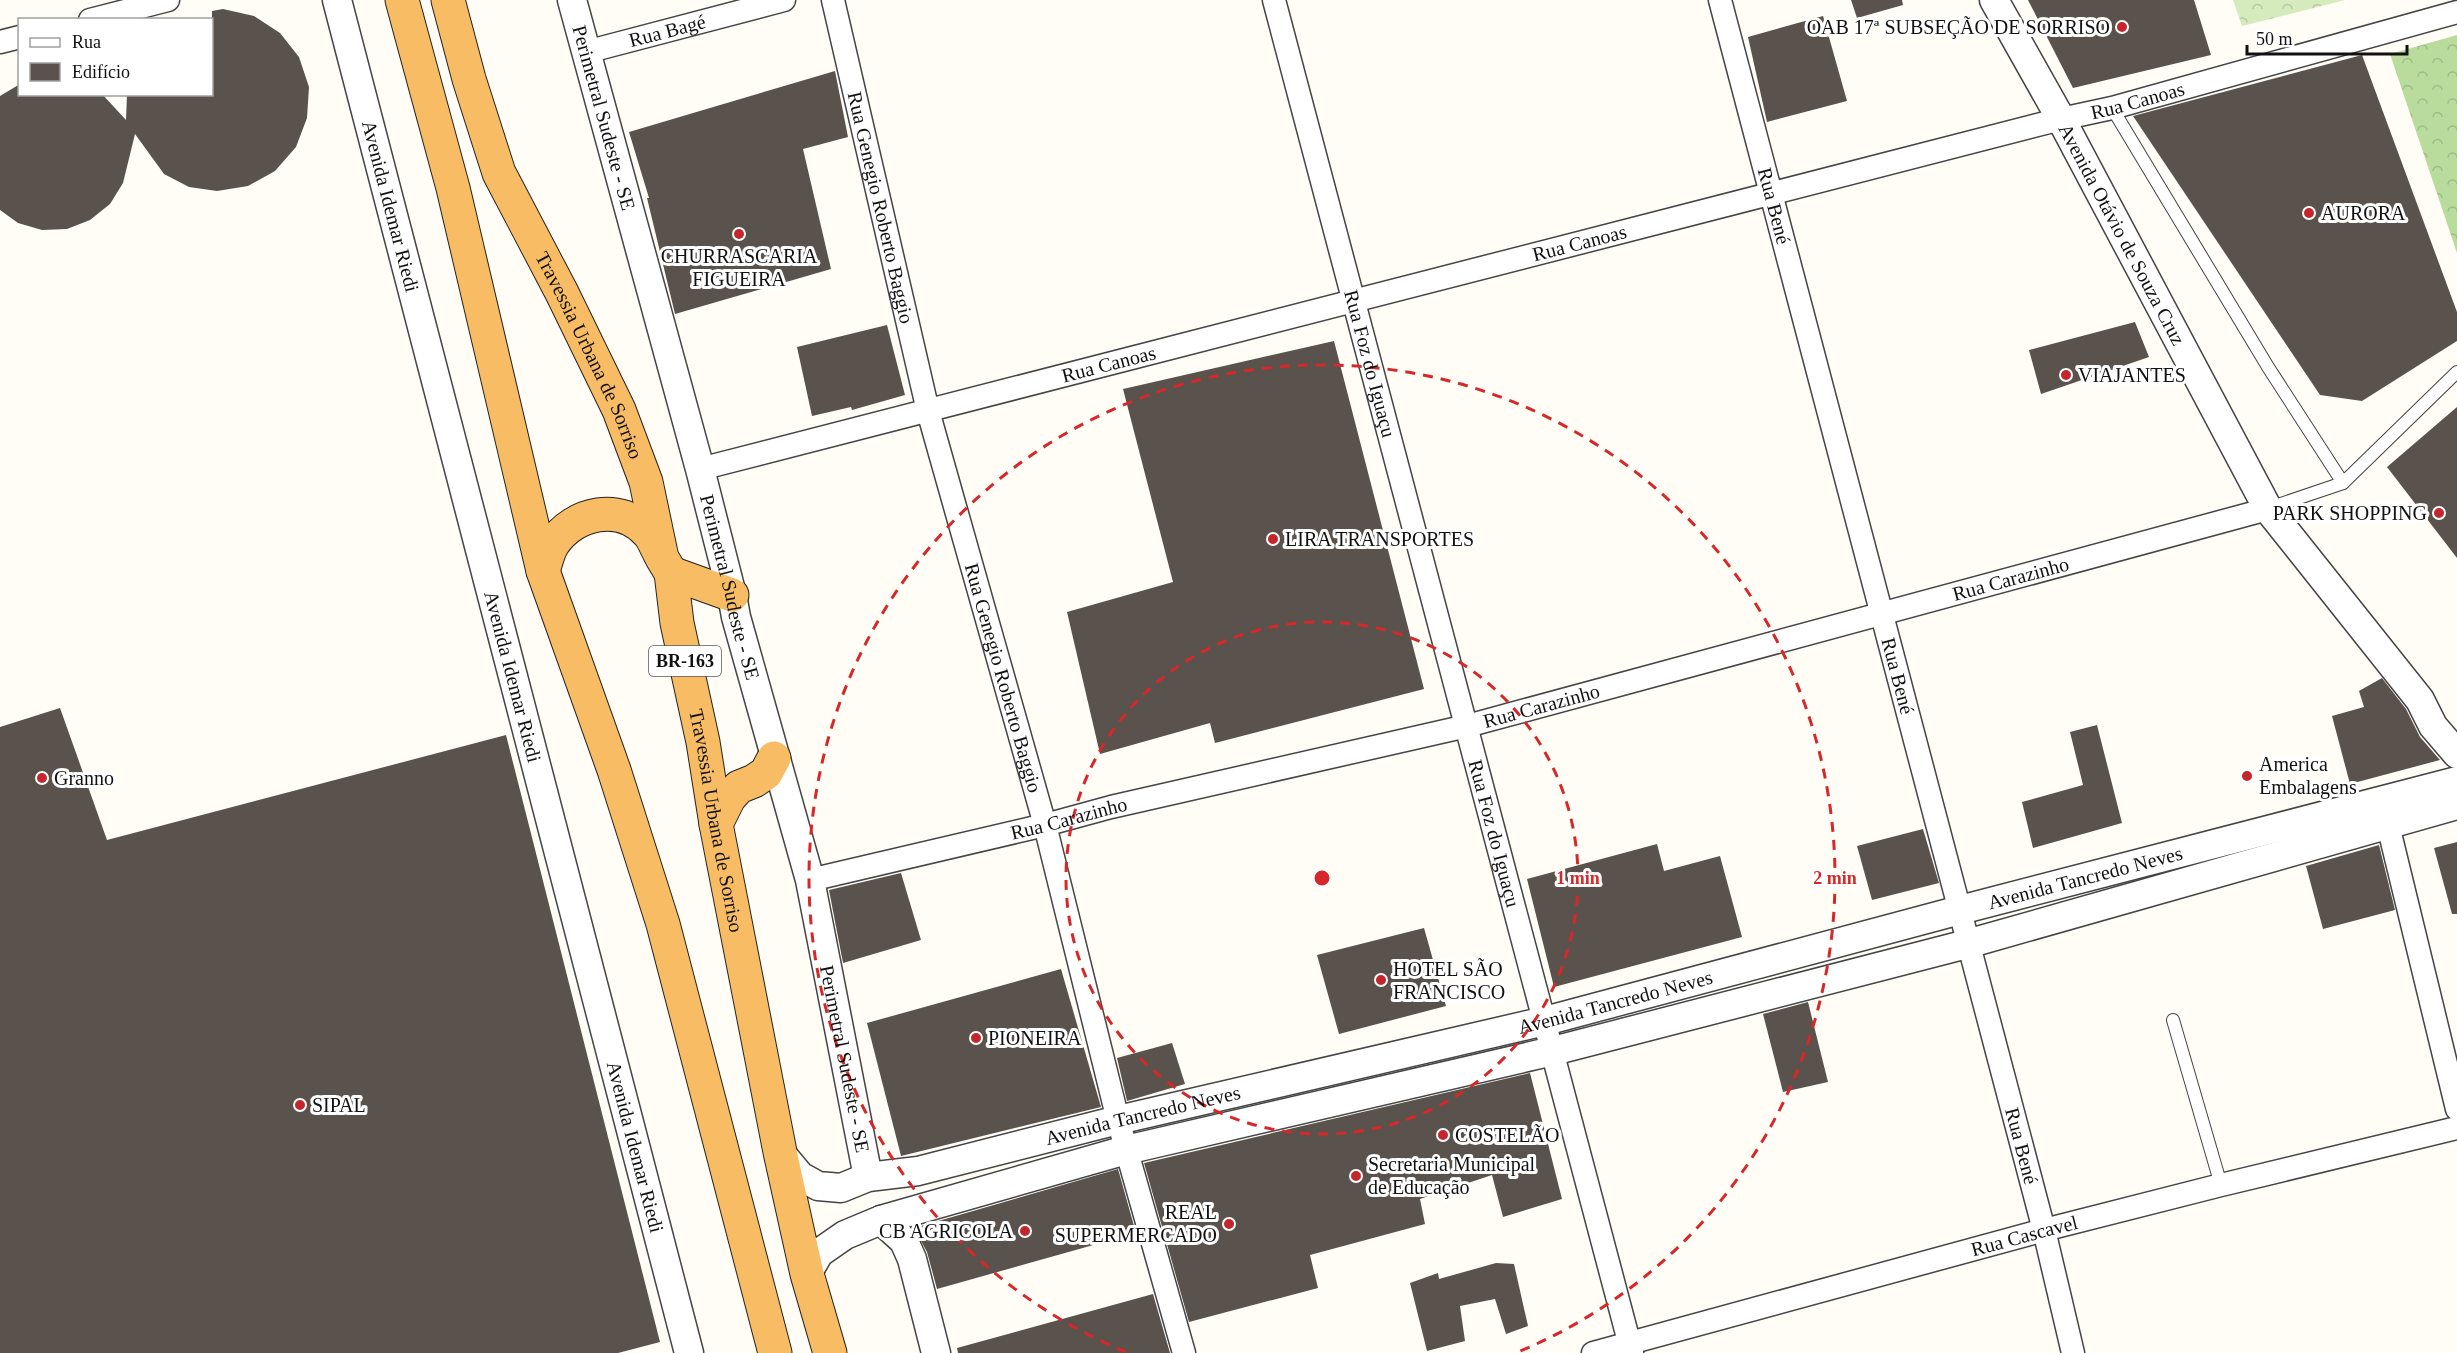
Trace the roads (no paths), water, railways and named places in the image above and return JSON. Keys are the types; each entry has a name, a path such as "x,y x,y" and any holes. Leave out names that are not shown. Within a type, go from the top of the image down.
{"highway":[{"path":"402,0 453,188 543,570 614,770 663,924 775,1353"},
{"name":"Travessia Urbana de Sorriso","path":"447,0 499,173 562,293 619,410 646,482 667,565 677,623 703,741 716,824 780,1152 807,1274 830,1353"},
{"path":"543,570 552,545 570,524 597,514 625,517 648,533 667,565 732,595"},
{"path":"716,824 729,798 739,787 766,773 774,758"}],"street":[{"path":"98,18 168,0"},
{"name":"Avenida Idemar Riedi","path":"337,0 688,1353"},
{"name":"Perimetral Sudeste - SE","path":"572,0 700,469 736,617 774,758 810,880 867,1177"},
{"name":"Rua Bagé","path":"585,52 784,0"},
{"name":"Rua Genegio Roberto Baggio","path":"833,0 928,411 1045,825 1118,1120 1184,1353"},
{"name":"Rua Foz do Iguaçu","path":"1274,0 1631,1349"},
{"name":"Rua Bené","path":"1720,0 2044,1230 2073,1353"},
{"name":"Avenida Otávio de Souza Cruz","path":"1994,0 2061,118 2268,509 2420,700 2433,726 2457,754"},
{"name":"Rua Canoas","path":"700,469 2061,118 2112,108 2457,12"},
{"path":"0,42 18,38"},
{"name":"Rua Carazinho","path":"810,880 1045,825 1111,807 1467,726 2268,509"},
{"name":"Avenida Otávio de Souza Cruz","path":"2420,700 2457,723"},
{"name":"Avenida Tancredo Neves","path":"780,1152 800,1176 818,1186 841,1188 867,1177 918,1171 1118,1120 1545,1022 1960,910 2457,781"},
{"name":"Avenida Tancredo Neves","path":"807,1274 819,1253 845,1235 881,1220 1126,1150 1553,1051 1967,944 2457,805"},
{"path":"2388,825 2457,1109"},
{"name":"Rua Cascavel","path":"1593,1353 1631,1349 2044,1230 2457,1128"},
{"path":"867,1177 855,1185 851,1191 851,1206 854,1213 866,1221 881,1220 904,1241 912,1259 936,1353"}],"lane":[{"path":"2112,108 2268,367 2343,483"},
{"path":"2268,509 2343,483 2457,372"},
{"path":"2173,1020 2221,1185"}],"place":[{"name":"OAB 17ª SUBSEÇÃO DE SORRISO","path":"2122,27"},
{"name":"AURORA","path":"2309,213"},
{"name":"CHURRASCARIA FIGUEIRA","path":"739,234"},
{"name":"VIAJANTES","path":"2066,375"},
{"name":"PARK SHOPPING","path":"2439,513"},
{"name":"LIRA TRANSPORTES","path":"1273,539"},
{"name":"America Embalagens","path":"2247,776"},
{"name":"Granno","path":"42,778"},
{"name":"HOTEL SÃO FRANCISCO","path":"1381,980"},
{"name":"PIONEIRA","path":"976,1038"},
{"name":"SIPAL","path":"300,1105"},
{"name":"COSTELÃO","path":"1443,1135"},
{"name":"Secretaria Municipal de Educação","path":"1356,1176"},
{"name":"REAL SUPERMERCADO","path":"1229,1224"},
{"name":"CB AGRICOLA","path":"1025,1231"}]}
